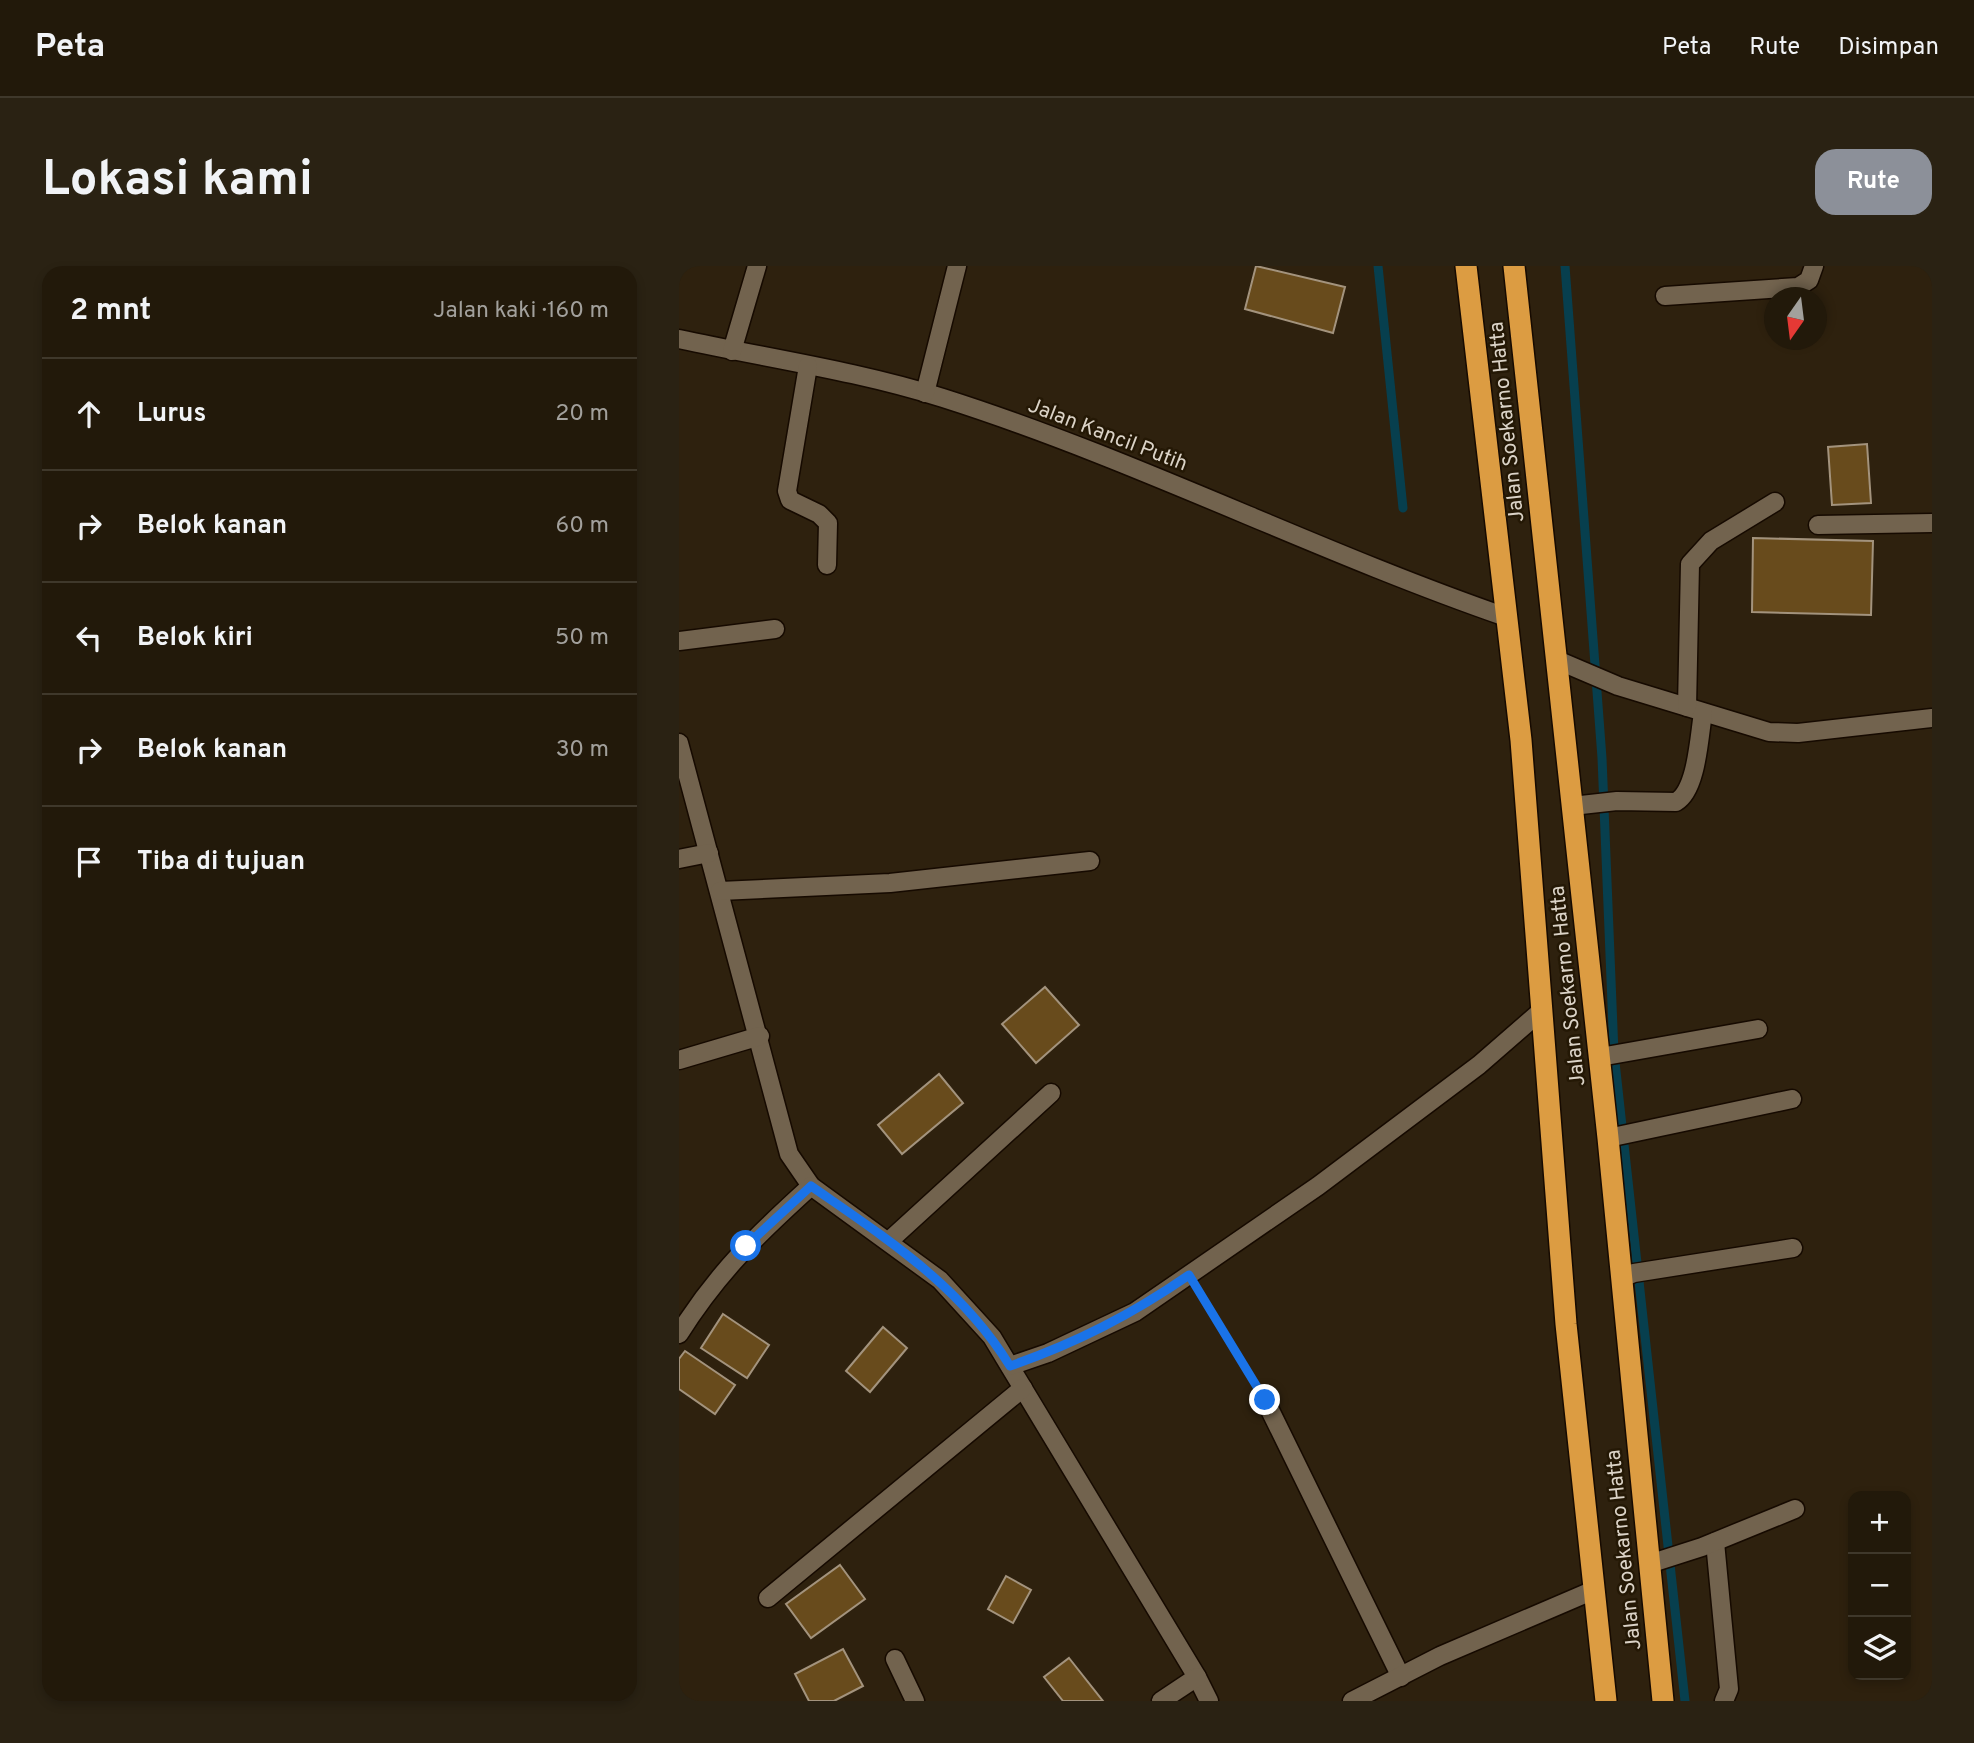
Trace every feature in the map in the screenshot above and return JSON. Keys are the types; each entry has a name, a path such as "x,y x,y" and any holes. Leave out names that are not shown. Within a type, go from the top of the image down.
{"highway":[{"name":"Jalan Soekarno Hatta","path":"1466,266 1521,740 1539,1012 1566,1324 1606,1701"},
{"name":"Jalan Soekarno Hatta","path":"1514,266 1608,1138 1635,1274 1649,1564 1663,1701"}],"street":[{"path":"732,351 757,266"},
{"path":"925,393 957,266"},
{"path":"1665,296 1798,287 1809,279 1814,266"},
{"name":"Jalan Kancil Putih","path":"679,339 925,393 1109,457 1414,585 1506,617"},
{"path":"808,366 787,491 790,500 819,514 828,523 827,565"},
{"path":"1572,806 1617,801 1676,802 1690,788 1695,710 1690,564 1711,541 1775,502"},
{"path":"1818,525 1932,523"},
{"path":"679,642 775,629"},
{"path":"1557,660 1618,686 1769,732 1798,733 1932,718"},
{"path":"679,743 760,1036 789,1153 811,1186 940,1280 992,1337 1209,1701"},
{"path":"679,859 709,853"},
{"path":"720,891 890,883 1090,861"},
{"path":"1010,1366 1048,1353 1135,1312 1318,1186 1479,1065 1539,1012"},
{"path":"1600,1057 1758,1029"},
{"path":"679,1060 760,1036"},
{"path":"889,1241 1051,1093"},
{"path":"1608,1138 1792,1100"},
{"path":"679,1334 707,1289 746,1246 811,1186"},
{"path":"1635,1274 1793,1248"},
{"path":"768,1598 1023,1388"},
{"path":"1265,1400 1401,1677"},
{"path":"1649,1564 1715,1542 1795,1509"},
{"path":"1715,1542 1729,1689 1724,1701"},
{"path":"1352,1701 1440,1656 1594,1590"},
{"path":"895,1659 915,1701"},
{"path":"1161,1701 1197,1677"}],"path":[{"path":"1189,1275 1265,1400"}],"building":[{"path":"1256,266 1345,287 1333,333 1245,309"},
{"path":"1867,444 1871,503 1832,505 1828,447"},
{"path":"1753,538 1873,541 1871,615 1752,612"},
{"path":"1045,987 1079,1025 1036,1063 1002,1024"},
{"path":"939,1074 963,1103 902,1154 878,1125"},
{"path":"723,1314 769,1345 747,1378 701,1348"},
{"path":"883,1327 907,1348 870,1392 846,1371"},
{"path":"685,1351 735,1385 715,1414 679,1389 679,1359"},
{"path":"840,1565 865,1599 811,1638 786,1604"},
{"path":"1006,1576 1031,1590 1013,1623 988,1609"},
{"path":"843,1649 863,1686 834,1701 809,1701 795,1674"},
{"path":"1069,1658 1103,1701 1063,1701 1044,1677"}],"waterway":[{"path":"1378,266 1403,508"},
{"path":"1565,266 1602,758 1614,1053 1685,1701"}],"route":[{"path":"746,1246 811,1186 940,1280 992,1337 1010,1366 1048,1353 1135,1312 1189,1275 1265,1400"}]}
